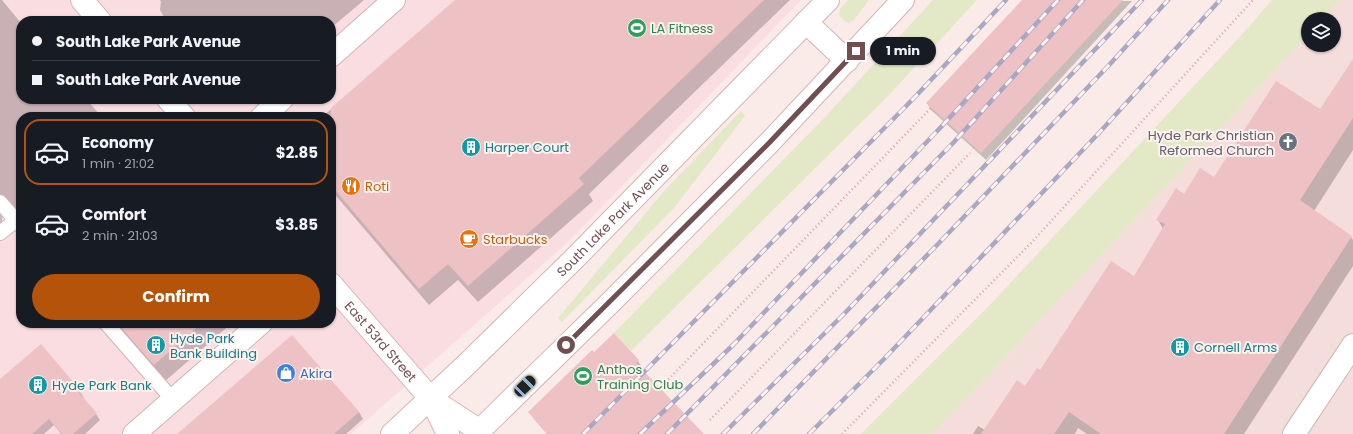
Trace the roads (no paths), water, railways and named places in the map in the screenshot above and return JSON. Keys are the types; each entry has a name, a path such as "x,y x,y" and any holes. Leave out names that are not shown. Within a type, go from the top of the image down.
{"main road":[{"path":"82,0 96,16"},
{"path":"336,52 394,0"},
{"name":"South Lake Park Avenue","path":"392,434 431,399 573,260 828,0"},
{"path":"479,433 699,214 847,61 903,0"},
{"path":"806,22 847,61"},
{"path":"172,104 180,112"},
{"path":"268,112 276,104"},
{"name":"East 53rd Street","path":"336,290 431,399 479,433"},
{"path":"134,434 255,328"},
{"path":"1294,434 1353,345"},
{"name":"East 53rd Street","path":"431,399 448,434"}],"lane":[{"path":"0,202 16,221"},
{"path":"0,233 16,224"},
{"path":"110,328 173,400"}],"railway":[{"path":"583,434 914,98 1006,0"},
{"path":"640,434 733,345 941,127 1058,0"},
{"path":"667,434 954,142 1083,0"},
{"path":"723,434 844,314 1142,0"},
{"path":"753,434 938,244 1111,63 1168,0"},
{"path":"809,434 884,359 1098,134 1220,0"}],"place":[{"name":"LA Fitness","path":"637,28"},
{"name":"Hyde Park Christian Reformed Church","path":"1288,142"},
{"name":"Harper Court","path":"471,147"},
{"name":"Roti","path":"351,186"},
{"name":"Starbucks","path":"469,239"},
{"name":"Hyde Park Bank Building","path":"156,345"},
{"name":"Cornell Arms","path":"1180,347"},
{"name":"Akira","path":"286,373"},
{"name":"Anthos Training Club","path":"583,376"},
{"name":"Hyde Park Bank","path":"38,385"}]}
